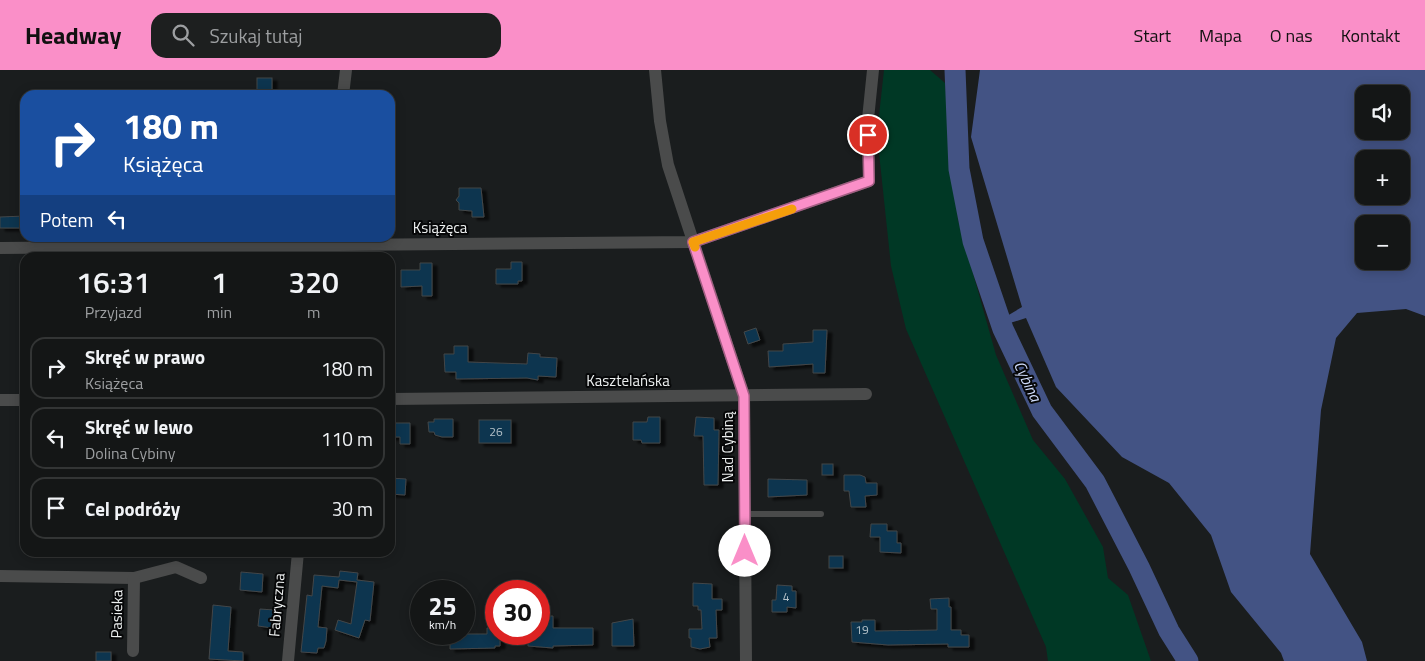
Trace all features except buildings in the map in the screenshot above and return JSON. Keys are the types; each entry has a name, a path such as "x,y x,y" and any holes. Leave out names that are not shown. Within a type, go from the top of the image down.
{"street":[{"path":"344,90 346,70"},
{"name":"Nad Cybiną","path":"656,70 660,121 668,165 744,396 746,661"},
{"name":"Książęca","path":"0,248 328,247 693,242 869,181 868,118 873,70"},
{"name":"Kasztelańska","path":"395,399 866,394"},
{"path":"0,400 20,400"},
{"name":"Fabryczna","path":"288,661 298,557"},
{"name":"Pasieka","path":"0,576 134,578 176,567 201,578"},
{"name":"Pasieka","path":"133,651 134,578"}],"lane":[{"path":"745,514 821,514"}],"green space":[{"path":"884,70 930,70 945,83 958,220 996,355 1033,440 1065,479 1103,547 1108,578 1128,595 1151,661 1048,661 1046,647 906,329 891,266 877,134"}],"water":[{"path":"980,70 1425,70 1425,316 1406,309 1357,313 1336,338 1321,410 1310,554 1362,642 1367,661 1284,661 1281,653 1231,592 1211,535 1169,483 1122,457 1056,387 1026,318 1010,323 1007,316 1022,307 971,137"}],"waterway":[{"name":"Cybina","path":"955,70 959,169 973,241 1003,329 1042,411 1095,482 1139,567 1169,631 1188,661"}],"slow traffic":[{"path":"695,247 693,242 792,209"}],"route":[{"path":"745,551 744,396 701,260 693,242 850,190 869,181 868,135"}]}
